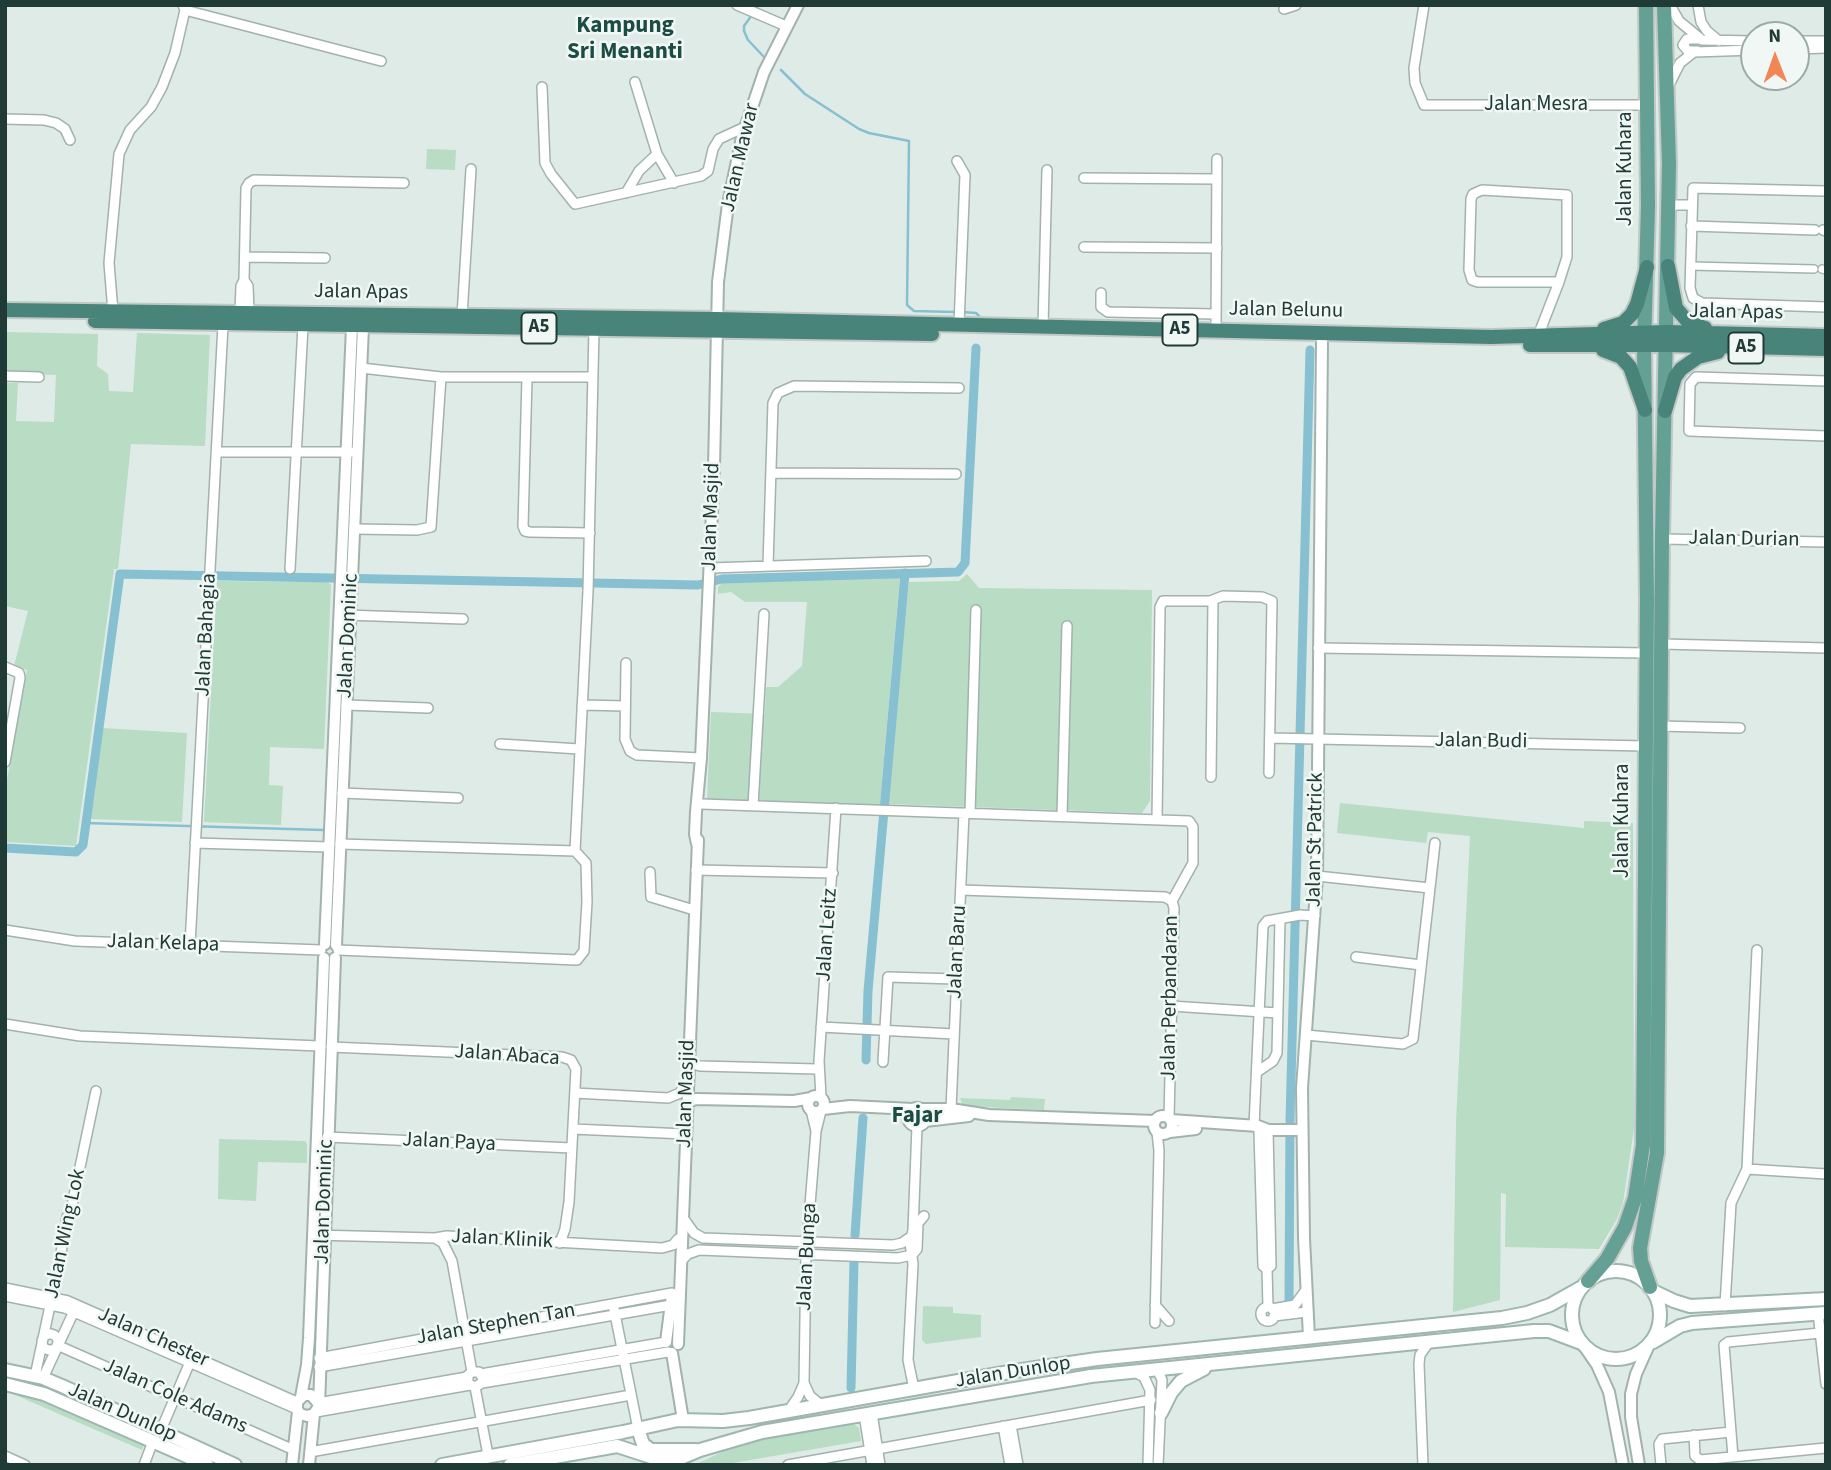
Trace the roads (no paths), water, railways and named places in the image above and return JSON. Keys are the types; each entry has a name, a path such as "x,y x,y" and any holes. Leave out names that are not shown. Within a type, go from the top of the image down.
{"highway":[{"path":"1668,266 1676,307 1689,323 1743,341"},
{"path":"1583,340 1623,323 1632,314 1647,267"},
{"name":"Jalan Apas","path":"5,310 244,312 354,322 594,329 716,325"},
{"name":"Jalan Apas","path":"5,319 303,326 462,316 716,325"},
{"name":"Jalan Belunu","path":"716,325 959,316 1043,327 1538,336 1583,340"},
{"name":"Jalan Belunu","path":"716,325 1322,342 1645,339"},
{"name":"Jalan Apas","path":"1743,341 1826,336"},
{"name":"Jalan Apas","path":"1645,339 1743,341 1826,349"},
{"path":"1583,340 1621,357 1635,379 1645,410"},
{"path":"1665,411 1675,377 1689,361 1743,341"}],"main road":[{"name":"Jalan Kuhara","path":"1585,1284 1606,1259 1621,1235 1631,1212 1641,1168 1645,954 1646,5"},
{"name":"Jalan Kuhara","path":"1652,1289 1641,1261 1640,1248 1657,1153 1661,539 1668,266 1664,5"},
{"path":"1645,954 1651,918 1659,912"},
{"path":"1822,1313 1692,1323 1680,1326 1638,1354 1617,1359 1596,1355 1583,1344 1575,1332 1572,1308 1585,1284 1600,1274 1613,1271 1640,1278 1652,1289 1690,1306 1826,1299"},
{"name":"Jalan Dunlop","path":"442,1465 683,1420 723,1421 1097,1359 1515,1316 1549,1305 1585,1284"},
{"path":"1649,1345 1657,1333 1660,1318 1659,1304 1652,1289"},
{"name":"Jalan Dunlop","path":"510,1465 611,1447 623,1447 649,1457 670,1461 762,1432 1091,1376 1534,1331 1556,1333 1583,1344"},
{"path":"1309,1337 1326,1346 1349,1349"},
{"path":"1097,1359 1147,1361 1157,1369"},
{"path":"1161,1413 1171,1393 1181,1381 1195,1372 1221,1363"},
{"name":"Jalan Dunlop","path":"5,1370 39,1377 235,1465"},
{"path":"39,1377 35,1385 53,1398"},
{"name":"Jalan Dunlop","path":"5,1384 53,1398 207,1465"},
{"path":"135,1419 152,1434 153,1441"},
{"path":"638,1429 643,1444 651,1450 700,1450"},
{"path":"466,1460 495,1461 499,1465"}],"street":[{"name":"Jalan Mawar","path":"716,325 718,282 728,204 745,127 764,72 798,5"},
{"path":"1283,9 1296,5"},
{"name":"Jalan Mesra","path":"1424,5 1414,68 1415,83 1424,105 1647,105"},
{"path":"1670,5 1679,21 1702,40"},
{"path":"1698,5 1701,22 1713,38 1719,41"},
{"path":"740,7 786,26"},
{"path":"113,312 109,263 119,154 130,130 151,107 162,87 175,53 184,8 381,61"},
{"path":"1740,41 1688,38 1684,41 1685,49 1740,50"},
{"path":"1666,95 1680,63 1699,50"},
{"path":"635,82 657,153 674,183"},
{"path":"542,87 545,163 572,204 705,174 719,139 745,127"},
{"path":"5,119 56,123 65,129 70,140"},
{"path":"626,193 639,171 657,153"},
{"path":"1216,331 1217,159"},
{"path":"957,161 965,176 959,316"},
{"path":"462,316 471,169"},
{"path":"1043,327 1047,170"},
{"path":"1084,178 1217,179"},
{"path":"244,312 240,286 244,280 246,188 254,180 404,183"},
{"path":"1826,191 1692,188 1691,226 1693,298 1702,303 1826,307"},
{"path":"1538,336 1559,282 1567,257 1567,195 1482,190 1473,194 1469,270 1472,280 1559,282"},
{"path":"1668,205 1692,205"},
{"path":"1691,226 1822,230"},
{"path":"1084,247 1217,248"},
{"path":"245,257 325,258"},
{"path":"1691,266 1821,269"},
{"path":"1101,293 1101,307 1108,312 1216,314"},
{"name":"Jalan Dominic","path":"346,570 354,529 352,452 361,368 354,322"},
{"name":"Jalan Dominic","path":"309,1465 316,1410 318,1235 352,452 354,322"},
{"name":"Jalan Bahagia","path":"190,945 223,325"},
{"name":"Jalan Masjid","path":"697,844 695,823 701,758 710,571 716,325"},
{"path":"290,569 303,326"},
{"path":"195,840 575,850 589,591 594,329"},
{"name":"Jalan St Patrick","path":"1309,1337 1293,1130 1306,1035 1317,876 1322,342"},
{"path":"361,368 441,377 593,377"},
{"path":"5,376 39,377"},
{"path":"1826,381 1701,376 1693,379 1690,384 1689,431 1826,436"},
{"path":"354,529 417,530 431,527 441,377"},
{"path":"527,378 525,531 590,533"},
{"path":"768,566 773,403 782,390 794,386 959,388"},
{"path":"216,452 352,452"},
{"path":"771,473 956,474"},
{"name":"Jalan Durian","path":"1661,539 1826,542"},
{"path":"710,571 768,566 926,562"},
{"path":"1157,820 1160,604 1166,600 1213,600 1223,596 1262,597 1272,601 1269,773"},
{"path":"1211,777 1213,600"},
{"name":"Jalan Baru","path":"951,1109 976,610"},
{"path":"753,806 764,614"},
{"path":"344,615 463,619"},
{"name":"Jalan Dominic","path":"334,845 342,793 346,705 344,615"},
{"path":"1062,816 1067,626"},
{"path":"1661,644 1826,648"},
{"path":"1318,648 1646,653"},
{"path":"626,663 625,739 630,751 637,755 701,758"},
{"path":"5,667 19,673 20,678 5,762"},
{"path":"346,705 428,708"},
{"path":"582,705 625,706"},
{"path":"1659,726 1740,728"},
{"name":"Jalan Budi","path":"1270,738 1645,746"},
{"path":"500,744 579,749"},
{"name":"Jalan Masjid","path":"683,1420 671,1348 682,1260 694,909 701,804 699,788"},
{"path":"342,793 458,798"},
{"path":"701,804 1189,821 1193,827 1193,863 1172,901 1165,897 961,890"},
{"name":"Jalan Leitz","path":"818,1065 836,808"},
{"path":"1306,1035 1409,1043 1414,1036 1435,843"},
{"name":"Jalan Kelapa","path":"5,930 75,941 577,960 584,951 587,902 586,863 575,850"},
{"path":"696,870 833,873"},
{"path":"650,872 651,897 694,909"},
{"path":"1317,876 1430,888"},
{"name":"Jalan Perbandaran","path":"1155,1323 1159,1151 1169,1095 1174,908 1172,901"},
{"path":"1271,1311 1267,1269 1264,1266 1262,1135 1257,1072 1263,926 1267,921 1315,916"},
{"path":"1257,1072 1276,1057 1280,919"},
{"path":"1725,1306 1731,1203 1747,1169 1757,950"},
{"path":"1356,957 1421,965"},
{"path":"883,1062 888,977 956,979"},
{"path":"1171,1006 1278,1013"},
{"name":"Jalan Abaca","path":"5,1024 80,1036 567,1058 576,1069 568,1213"},
{"path":"821,1027 954,1034"},
{"name":"Jalan Dominic","path":"318,1235 327,1137 325,1046"},
{"path":"688,1058 692,1064 699,1066 818,1065"},
{"name":"Jalan Bunga","path":"789,1410 804,1383 806,1254 816,1131 818,1065"},
{"path":"575,1093 668,1098 680,1093 687,1079"},
{"name":"Jalan Wing Lok","path":"39,1377 42,1342 66,1217 71,1210 96,1091"},
{"path":"938,1114 951,1091"},
{"path":"686,1108 690,1101 696,1099 782,1101 917,1109 938,1114 1126,1120 1262,1135 1293,1130"},
{"path":"890,1108 917,1123"},
{"path":"914,1389 908,1360 912,1269 909,1256 917,1123 926,1116 917,1109"},
{"path":"917,1109 908,1116 917,1123"},
{"path":"917,1123 951,1109 989,1115"},
{"path":"573,1129 685,1134"},
{"name":"Jalan Paya","path":"327,1137 572,1148"},
{"path":"1747,1169 1826,1174"},
{"path":"316,1410 311,1395 298,1405 307,1416 316,1410 475,1380 671,1348 672,1299 680,1213 683,1206"},
{"path":"560,1243 568,1213"},
{"path":"568,1213 572,1239 578,1244"},
{"path":"682,1260 699,1250 909,1256 917,1249 918,1223 924,1216"},
{"path":"684,1219 694,1233 703,1238 893,1245 912,1236"},
{"name":"Jalan Klinik","path":"318,1235 447,1236 662,1248 673,1245 678,1238"},
{"path":"460,1237 453,1245 452,1261 488,1455"},
{"path":"435,1238 443,1243 452,1261"},
{"name":"Jalan Chester","path":"5,1288 75,1308 298,1405"},
{"path":"1271,1311 1295,1305 1306,1290"},
{"name":"Jalan Chester","path":"5,1296 51,1301"},
{"name":"Jalan Stephen Tan","path":"316,1367 613,1304 672,1299"},
{"name":"Jalan Stephen Tan","path":"466,1336 615,1314 672,1299"},
{"path":"613,1304 638,1429"},
{"path":"1155,1305 1169,1321"},
{"name":"Jalan Wing Lok","path":"39,1377 75,1308"},
{"name":"Jalan Chester","path":"75,1308 190,1362 298,1405"},
{"path":"1271,1311 1307,1312"},
{"path":"1822,1313 1820,1333 1826,1384"},
{"path":"1733,1457 1724,1349 1726,1343 1820,1333"},
{"name":"Jalan Cole Adams","path":"42,1342 52,1335 56,1338 57,1345 294,1450"},
{"path":"1423,1465 1419,1364 1420,1354 1429,1342"},
{"path":"1583,1344 1597,1364 1609,1392 1623,1465"},
{"path":"1639,1465 1631,1417 1631,1394 1637,1370 1649,1345"},
{"path":"161,1430 190,1362"},
{"name":"Jalan Dominic","path":"292,1465 298,1405 316,1367"},
{"path":"1157,1369 1162,1380 1157,1465"},
{"path":"1133,1372 1147,1381 1151,1400 1148,1465"},
{"path":"804,1383 810,1396 821,1405"},
{"path":"310,1452 631,1395"},
{"path":"788,1465 1151,1400"},
{"path":"868,1413 874,1450 880,1465"},
{"path":"1007,1426 1010,1465"},
{"path":"1007,1426 1018,1465"},
{"path":"1661,1465 1661,1440 1731,1432"},
{"path":"1694,1436 1697,1459 1826,1448"},
{"path":"144,1465 153,1441"},
{"path":"872,1465 874,1450"},
{"path":"5,1456 25,1465"}],"waterway":[{"path":"759,5 744,26 744,31 748,40 765,58"},
{"path":"781,70 805,94 859,129 909,141 907,305 914,311 955,312"},
{"path":"962,312 976,313 979,316"},
{"path":"5,848 76,852 83,845 120,574 698,585 722,579 958,572 965,563 976,348"},
{"path":"1289,1302 1290,1120 1310,350"},
{"path":"866,1060 868,991 905,573"},
{"path":"85,823 323,830"},
{"path":"855,1235 863,1118"},
{"path":"851,1388 854,1260"}],"district":[{"name":"Kampung Sri Menanti","path":"625,40"},
{"name":"Fajar","path":"917,1117"}]}
